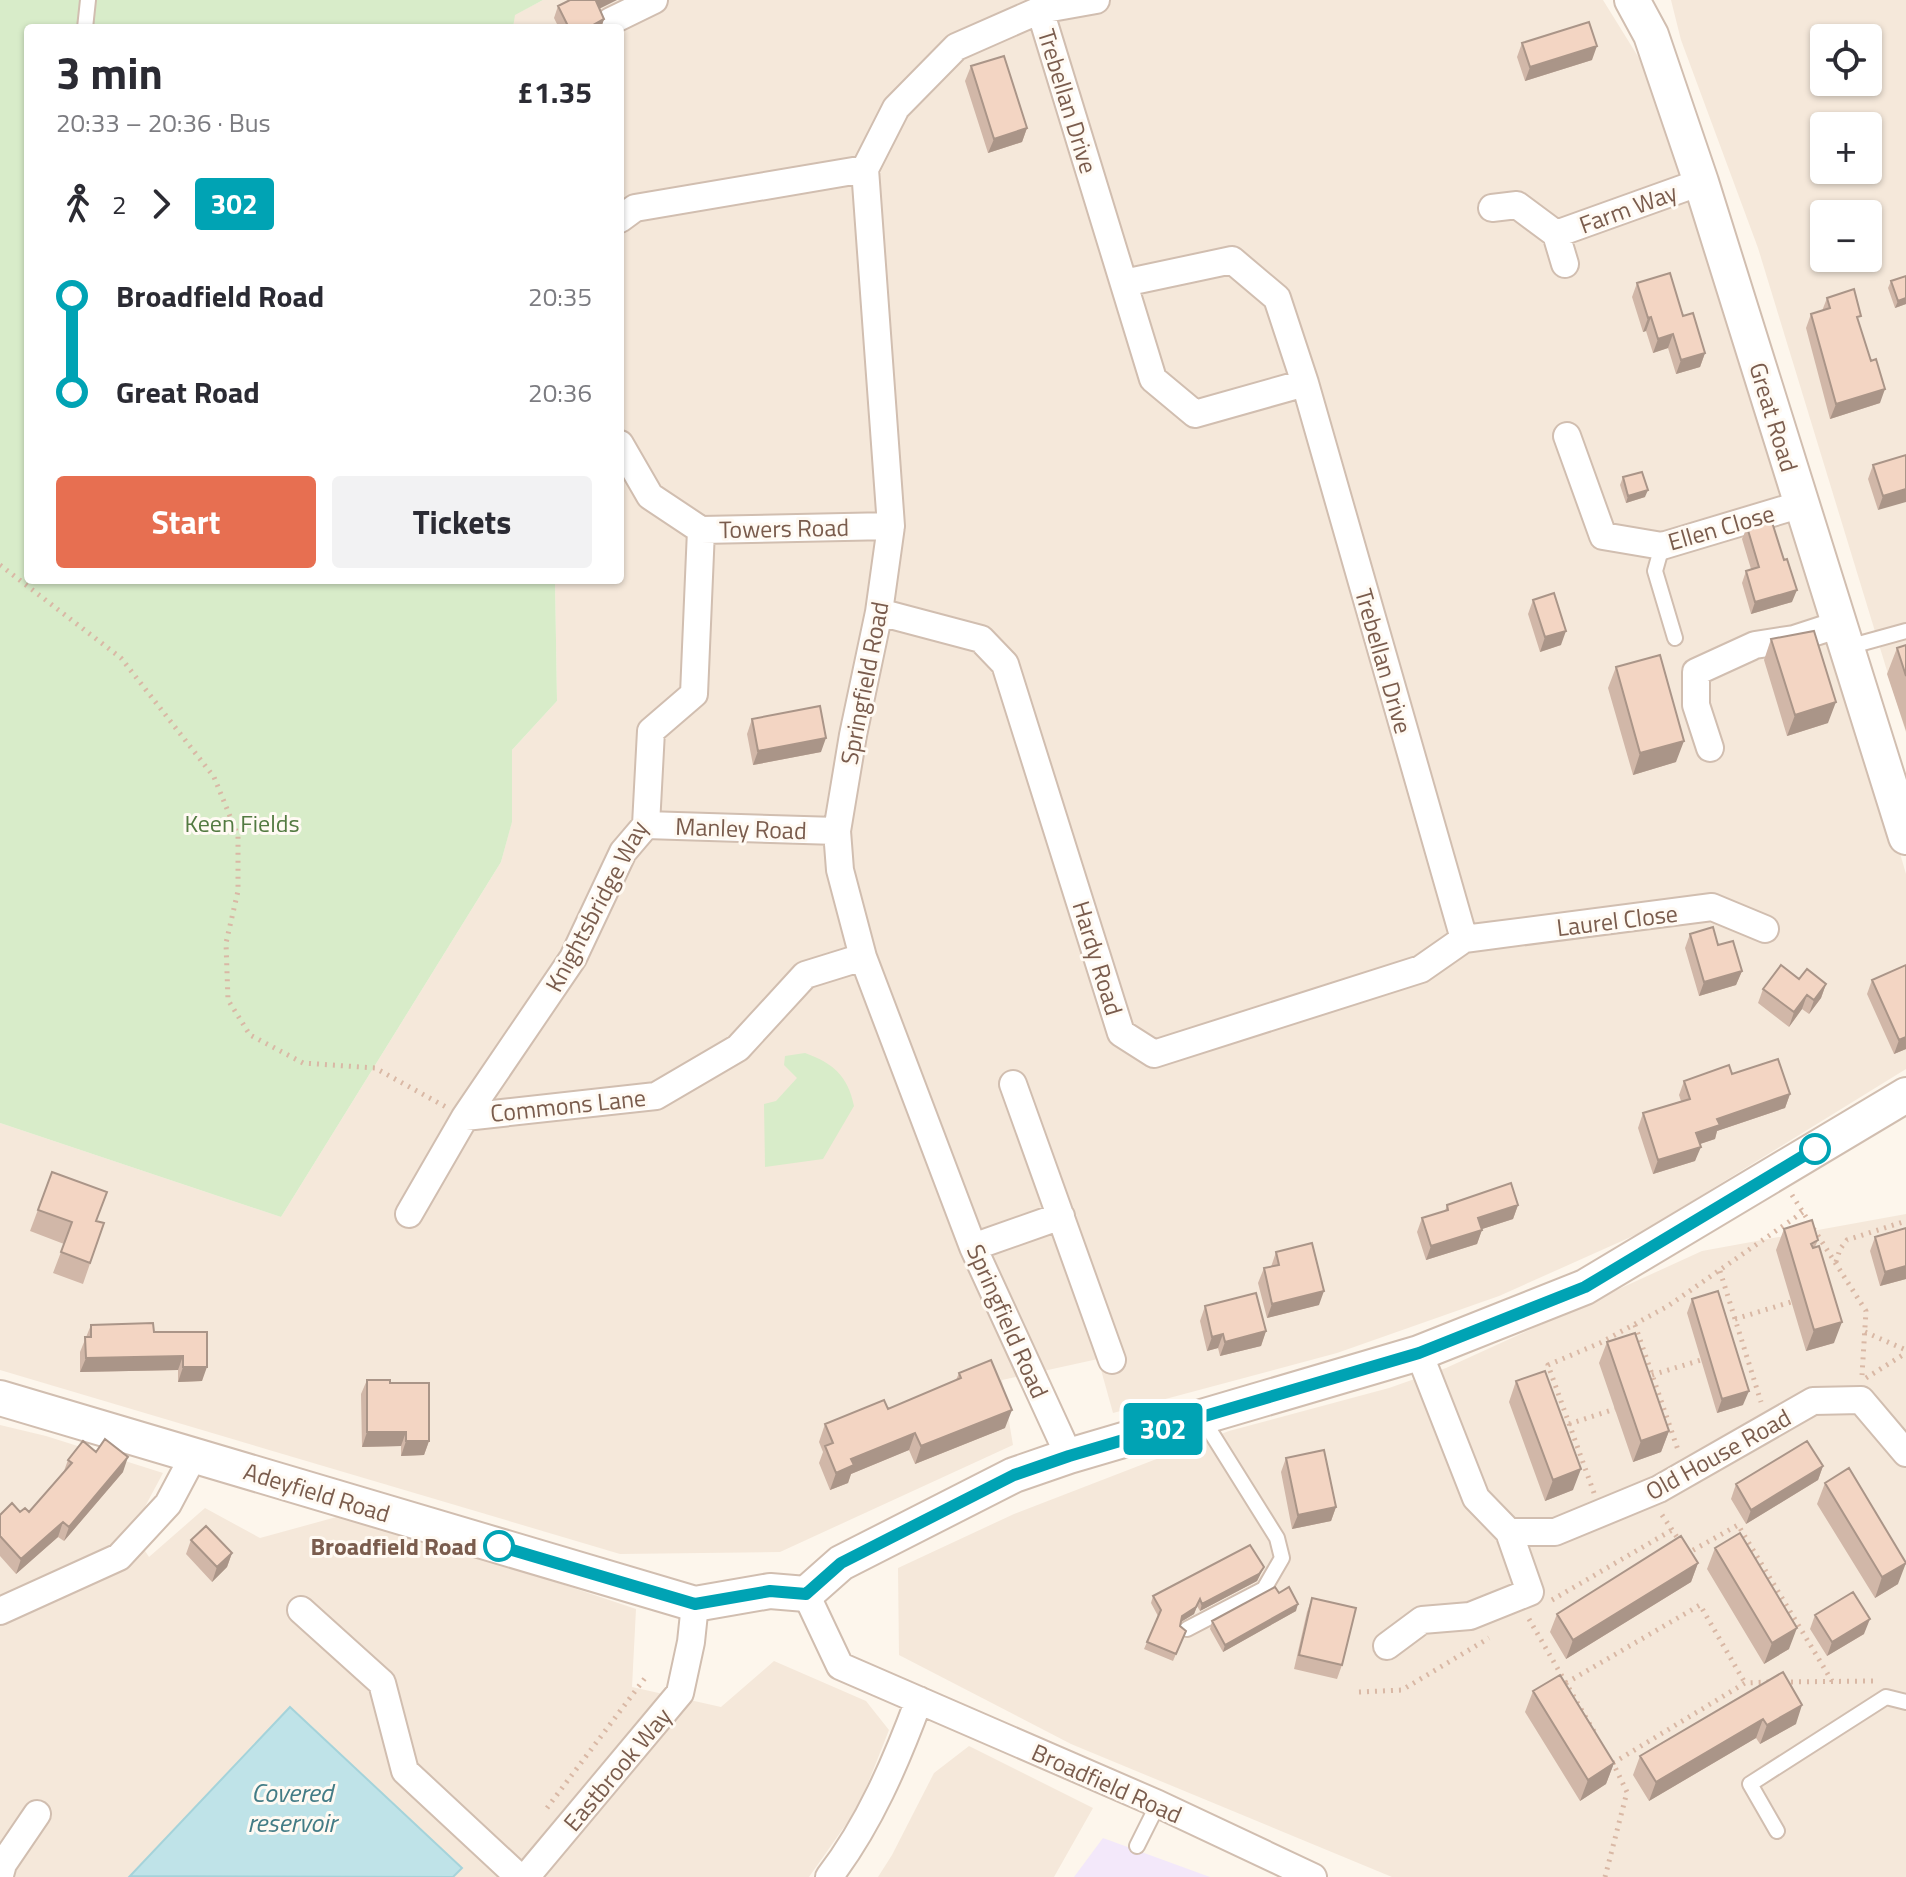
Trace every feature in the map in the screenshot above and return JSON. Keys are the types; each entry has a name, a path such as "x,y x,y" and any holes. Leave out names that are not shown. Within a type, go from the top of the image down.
{"street":[{"path":"611,21 654,0"},
{"path":"624,216 635,208 865,169 896,108 956,47 1040,10 1096,0"},
{"name":"Great Road","path":"1632,0 1651,35 1701,182 1906,837"},
{"name":"Trebellan Drive","path":"1040,10 1153,379 1195,414 1305,383"},
{"name":"Springfield Road","path":"865,169 891,526 879,612 837,831 840,870 863,957 973,1247 1069,1456"},
{"name":"Farm Way","path":"1556,234 1701,182"},
{"name":"Farm Way","path":"1492,208 1517,205 1556,234 1565,264"},
{"name":"Trebellan Drive","path":"1124,283 1232,260 1277,298 1305,383 1464,939"},
{"name":"Ellen Close","path":"1567,436 1603,536 1662,546 1802,504"},
{"name":"Towers Road","path":"624,451 650,496 701,530 891,526"},
{"name":"Knightsbridge Way","path":"409,1214 465,1117 573,958 623,852 646,825 651,731 694,694 701,530"},
{"name":"Hardy Road","path":"879,612 981,639 1005,664 1121,1033 1154,1054 1421,969 1464,939"},
{"path":"1710,748 1696,705 1696,672 1755,645 1844,636"},
{"name":"Manley Road","path":"646,825 837,831"},
{"name":"Laurel Close","path":"1464,939 1712,907 1765,929"},
{"name":"Commons Lane","path":"465,1117 656,1096 738,1048 805,975 863,957"},
{"path":"1013,1084 1112,1360"},
{"path":"806,1594 841,1563 1014,1475 1419,1353 1585,1287 1906,1095"},
{"path":"973,1247 1061,1216"},
{"path":"1387,1646 1422,1620 1470,1616 1522,1606 1530,1592 1509,1532 1476,1498 1419,1353"},
{"name":"Adeyfield Road","path":"0,1398 695,1604 770,1591 806,1594"},
{"name":"Old House Road","path":"1509,1532 1555,1532 1659,1489 1813,1401 1861,1400 1906,1453"},
{"path":"0,1611 119,1557 168,1504 194,1455"},
{"name":"Broadfield Road","path":"806,1594 840,1666 1158,1804 1313,1877"},
{"name":"Eastbrook Way","path":"526,1877 680,1693 695,1604"},
{"path":"301,1610 382,1683 405,1771 519,1877"},
{"path":"829,1877 853,1846 901,1749 919,1700"},
{"path":"0,1875 3,1864 37,1814"}],"lane":[{"path":"85,24 88,0"},
{"path":"1662,546 1655,571 1675,638"},
{"path":"1844,636 1906,631"},
{"path":"1187,1629 1264,1589 1282,1558 1277,1538 1202,1418"},
{"path":"1777,1831 1750,1784 1886,1697 1906,1702"},
{"path":"1137,1846 1158,1804"}],"path":[{"path":"0,565 24,583"},
{"path":"25,584 121,658 214,777 238,836 238,891 226,943 228,1000 250,1035 303,1063 375,1068 465,1117"},
{"path":"1777,1172 1866,1311 1862,1381 1906,1352"},
{"path":"1601,1513 1548,1365 1635,1325 1720,1271 1803,1212"},
{"path":"1835,1263 1847,1240 1906,1221"},
{"path":"1720,1271 1769,1426"},
{"path":"1735,1319 1791,1302"},
{"path":"1635,1325 1686,1473"},
{"path":"1865,1332 1906,1352"},
{"path":"1652,1375 1701,1360"},
{"path":"1569,1424 1615,1409"},
{"path":"1656,1506 1688,1553 1738,1525 1832,1681"},
{"path":"1597,1736 1522,1606 1672,1530"},
{"path":"1566,1683 1700,1605 1745,1683"},
{"path":"1359,1692 1402,1690 1502,1630"},
{"path":"544,1812 645,1678"},
{"path":"1613,1763 1745,1683 1877,1681"},
{"path":"1605,1749 1627,1792 1605,1877"}],"shaded area":[{"path":"543,0 1603,0 1647,71 1868,742 1906,874 1906,1069 1642,1232 1499,1296 1337,1353 1113,1413 1098,1359 1002,1380 1013,1445 780,1552 620,1554 0,1370 0,1123 281,1217 501,862 512,821 512,750 557,701 555,584 624,584 624,24 513,24 514,15"},
{"path":"1671,0 1906,0 1906,733 1758,248 1681,40"},
{"path":"1906,1214 1906,1877 1392,1877 1071,1744 899,1655 898,1568 1014,1514 1229,1431 1389,1388 1446,1368 1702,1251"},
{"path":"0,1425 46,1436 163,1473 132,1531 149,1557 205,1508 260,1538 351,1513 636,1609 632,1687 721,1707 774,1661 866,1701 889,1730 859,1806 809,1877 0,1877"},
{"path":"969,1746 1093,1808 1054,1877 878,1877 934,1773"},
{"path":"1103,1838 1210,1877 1074,1877"}],"green space":[{"name":"Keen Fields","path":"0,0 543,0 515,15 514,24 24,24 24,584 555,584 557,701 512,750 512,822 501,862 281,1217 0,1123"},
{"path":"805,1053 824,1061 838,1072 848,1086 854,1106 823,1159 765,1167 764,1104 776,1101 797,1078 784,1065 785,1056"}],"water":[{"name":"Covered reservoir","path":"290,1707 462,1868 453,1877 130,1876"}],"building":[{"path":"570,0 597,0 604,19 595,24 567,24 558,6"},
{"path":"1589,22 1597,46 1530,67 1522,43"},
{"path":"1004,56 1027,128 994,139 971,66"},
{"path":"1670,273 1683,316 1693,313 1705,353 1681,360 1673,334 1658,339 1637,283"},
{"path":"1906,276 1906,298 1898,301 1891,281"},
{"path":"1854,289 1861,316 1857,317 1871,361 1876,359 1885,389 1836,404 1811,314 1830,308 1827,298"},
{"path":"1906,455 1906,489 1883,496 1873,465"},
{"path":"1642,472 1648,490 1628,496 1623,477"},
{"path":"1771,519 1797,590 1755,602 1746,571 1759,567 1747,527"},
{"path":"1554,593 1566,631 1545,637 1533,600"},
{"path":"1814,631 1836,702 1795,715 1771,639"},
{"path":"1906,645 1906,676 1897,648"},
{"path":"1660,655 1684,741 1640,753 1616,667"},
{"path":"820,706 826,738 758,751 752,719"},
{"path":"1713,927 1718,945 1733,941 1742,971 1704,982 1690,934"},
{"path":"1781,965 1799,979 1807,969 1826,984 1814,1000 1807,995 1794,1012 1763,989"},
{"path":"1906,965 1906,1037 1899,1040 1872,980"},
{"path":"1778,1059 1790,1094 1717,1119 1720,1125 1696,1133 1701,1147 1658,1160 1643,1113 1690,1099 1684,1081 1729,1065 1732,1074"},
{"path":"52,1172 107,1192 96,1221 104,1223 90,1263 61,1252 72,1222 38,1210"},
{"path":"1511,1183 1518,1205 1478,1218 1482,1230 1431,1246 1422,1218 1448,1210 1447,1205"},
{"path":"1812,1220 1818,1240 1811,1244 1813,1248 1819,1246 1842,1322 1814,1330 1784,1229"},
{"path":"1906,1228 1906,1266 1885,1272 1875,1237"},
{"path":"1312,1243 1324,1291 1272,1304 1264,1268 1279,1265 1276,1252"},
{"path":"1718,1291 1749,1391 1722,1399 1692,1299"},
{"path":"1256,1293 1266,1331 1225,1342 1223,1334 1212,1337 1205,1306"},
{"path":"153,1323 154,1332 207,1332 207,1367 183,1367 183,1356 86,1358 85,1337 91,1337 91,1325"},
{"path":"1635,1333 1669,1431 1641,1441 1607,1342"},
{"path":"991,1360 1012,1410 921,1446 915,1433 851,1459 854,1465 836,1473 825,1446 833,1443 825,1424 884,1400 888,1409 961,1378 959,1373"},
{"path":"1545,1371 1581,1469 1553,1480 1516,1381"},
{"path":"367,1380 429,1383 429,1441 406,1441 406,1432 367,1432"},
{"path":"105,1439 128,1457 69,1527 63,1522 21,1559 0,1536 0,1515 12,1503 20,1512 25,1508 29,1512 72,1463 68,1460 83,1441 96,1452"},
{"path":"1807,1441 1823,1466 1751,1510 1736,1484"},
{"path":"1324,1450 1336,1507 1298,1515 1286,1458"},
{"path":"1849,1468 1906,1563 1882,1577 1825,1483"},
{"path":"206,1526 232,1553 217,1567 191,1540"},
{"path":"1740,1533 1797,1628 1772,1643 1715,1548"},
{"path":"1681,1536 1698,1563 1573,1640 1557,1614"},
{"path":"1250,1545 1264,1567 1259,1574 1202,1604 1200,1599 1196,1607 1182,1616 1180,1626 1186,1631 1176,1654 1147,1642 1161,1610 1153,1596"},
{"path":"1275,1587 1279,1593 1289,1587 1298,1604 1225,1645 1212,1621"},
{"path":"1853,1592 1870,1619 1832,1642 1815,1615"},
{"path":"1312,1598 1356,1608 1342,1665 1299,1655"},
{"path":"1783,1672 1802,1705 1767,1725 1763,1719 1656,1782 1640,1756"},
{"path":"1560,1675 1614,1763 1588,1780 1533,1691"}],"bus line":[{"name":"302","path":"499,1546 695,1604 770,1591 806,1594 841,1563 1014,1475 1419,1353 1585,1287 1815,1149"}],"place":[{"name":"Broadfield Road","path":"499,1546"}]}
